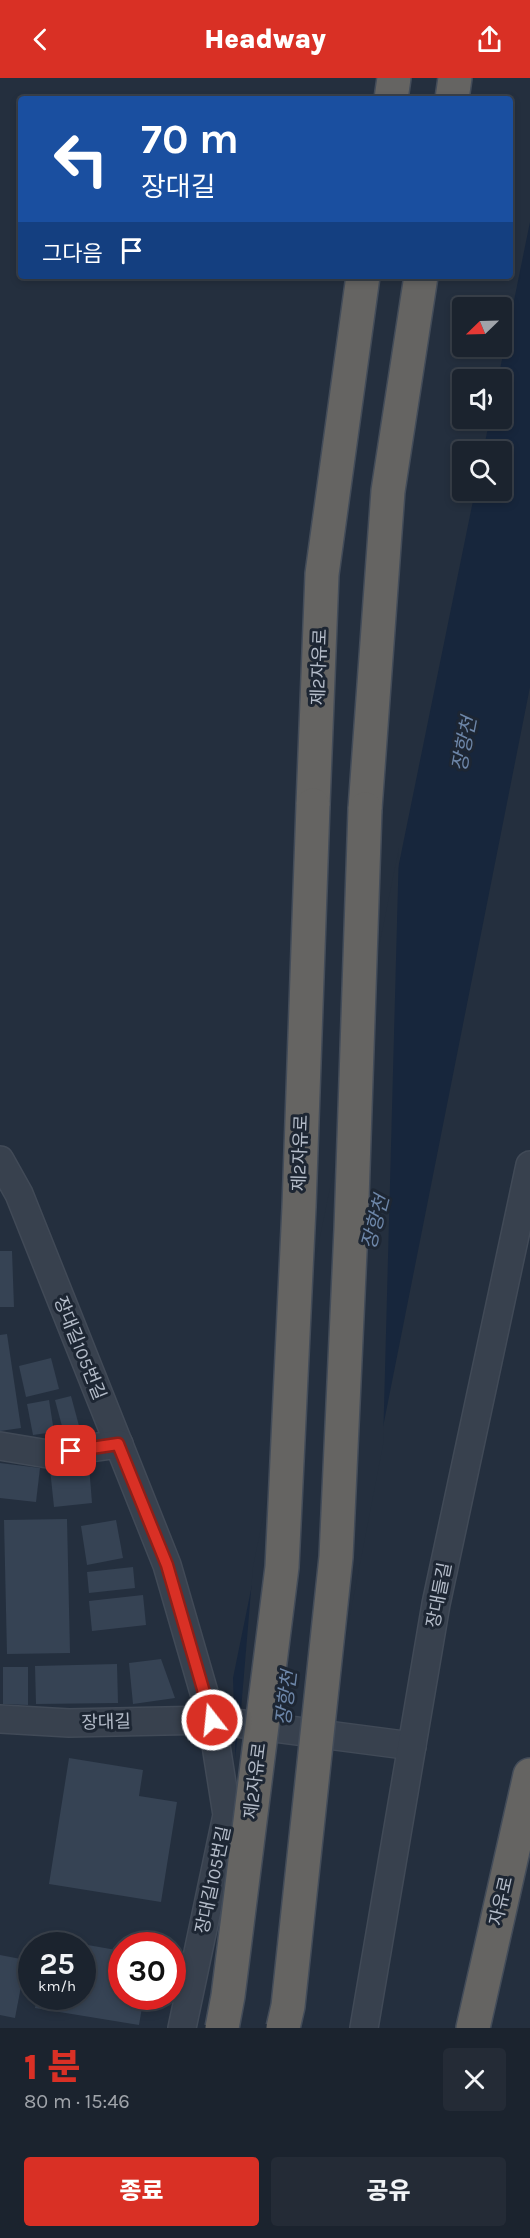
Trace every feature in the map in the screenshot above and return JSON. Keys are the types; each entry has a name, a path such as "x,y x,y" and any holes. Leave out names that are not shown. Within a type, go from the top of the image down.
{"highway":[{"path":"391,96 394,78"},
{"path":"452,96 455,78"},
{"name":"제2자유로","path":"222,2028 228,1996 282,1567 298,1230 322,574 363,279"},
{"path":"284,2028 336,1557 351,1217 365,809 388,491 421,279"},
{"name":"자유로","path":"473,2028 530,1775"}],"street":[{"name":"장대길105번길","path":"0,1160 19,1194 167,1565 219,1720 227,1815 182,2028"},
{"name":"장대들길","path":"364,2028 403,1745 436,1604 530,1165"},
{"path":"0,1446 48,1454 118,1444"},
{"name":"장대길","path":"0,1719 69,1723 219,1720 403,1745"}],"water":[{"name":"장항천","path":"530,222 530,687 327,1709 198,2028 237,1804 233,1678 473,501 512,501 512,441 485,441 488,429 512,429 512,369 500,369 502,357 512,357 512,310"}],"pier":[{"path":"399,848 383,1445 270,2028 195,2028 233,1774 241,1710 253,1567"}],"building":[{"path":"0,1251 12,1251 14,1307 0,1307"},
{"path":"7,1334 21,1428 0,1431 0,1335"},
{"path":"51,1358 59,1389 26,1397 19,1366"},
{"path":"71,1396 82,1437 66,1441 55,1400"},
{"path":"49,1400 54,1432 33,1435 27,1404"},
{"path":"0,1463 40,1468 36,1502 0,1498"},
{"path":"89,1465 92,1503 54,1507 50,1469"},
{"path":"67,1519 70,1653 7,1654 4,1520"},
{"path":"116,1520 123,1558 87,1565 81,1526"},
{"path":"133,1567 135,1588 89,1593 87,1572"},
{"path":"143,1595 146,1625 92,1631 89,1601"},
{"path":"161,1659 175,1698 133,1704 129,1663"},
{"path":"117,1664 118,1703 36,1704 35,1666"},
{"path":"3,1667 28,1667 28,1705 3,1704"},
{"path":"69,1758 143,1770 139,1796 177,1802 161,1902 49,1884"},
{"path":"96,1946 108,1949 108,2010 142,2010 139,2025 47,2010 96,2010"},
{"path":"0,1955 18,1958 18,2002 15,2018 0,2015"}],"route":[{"path":"71,1451 118,1444 167,1565 212,1720"}]}
